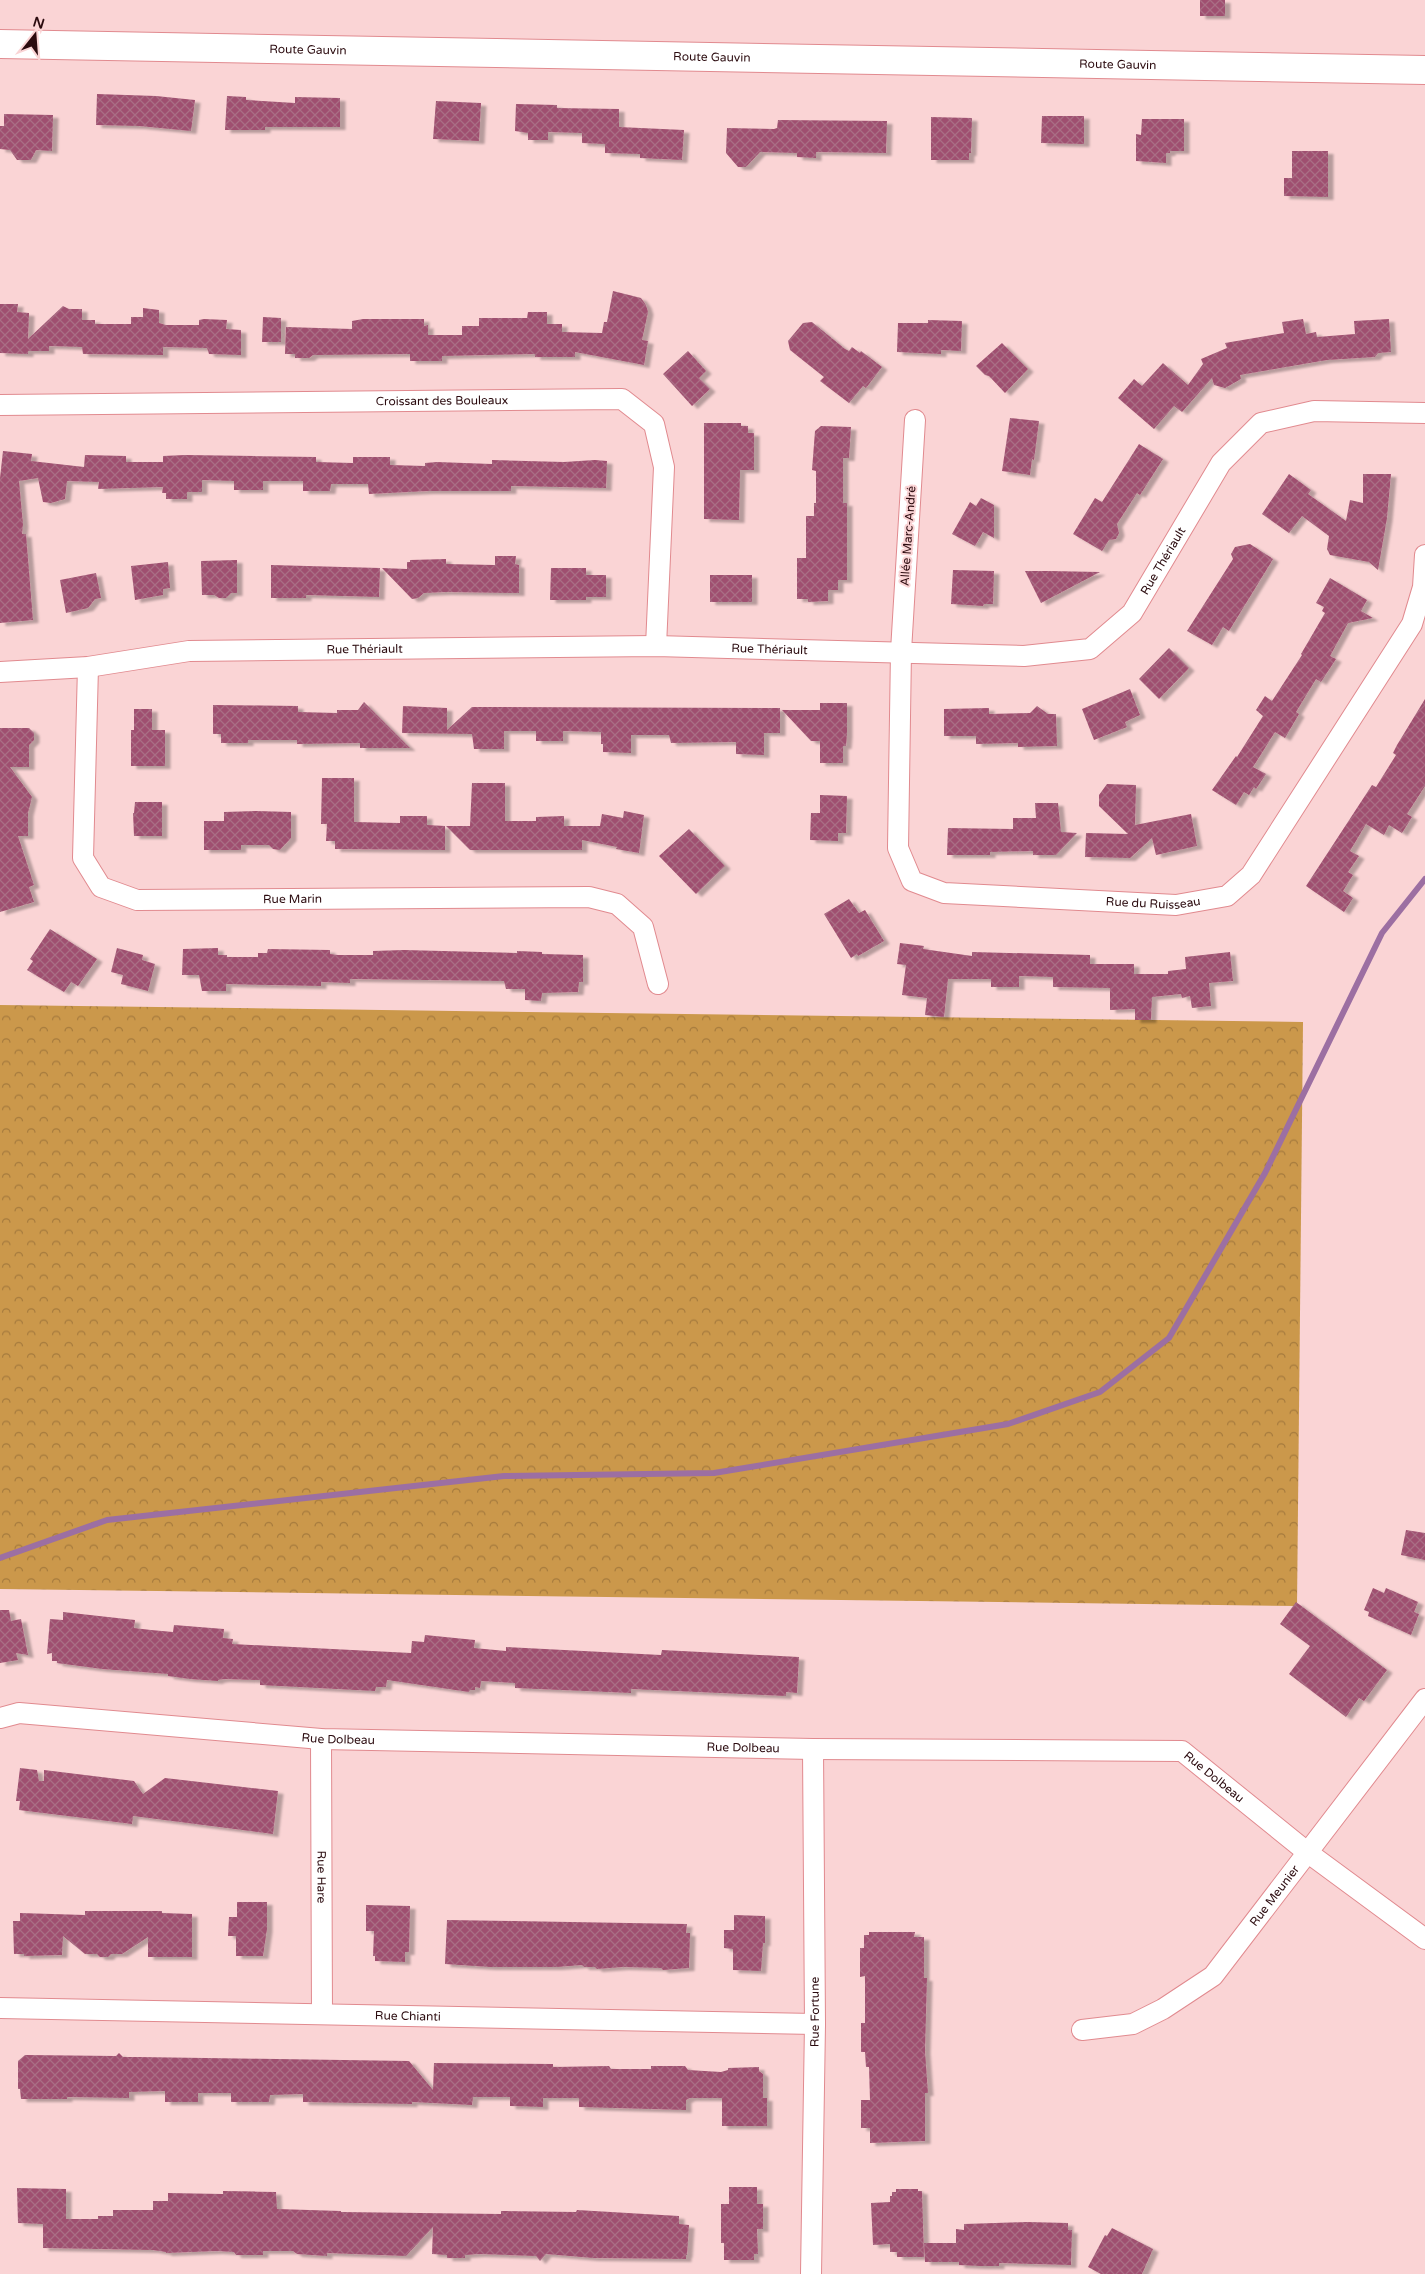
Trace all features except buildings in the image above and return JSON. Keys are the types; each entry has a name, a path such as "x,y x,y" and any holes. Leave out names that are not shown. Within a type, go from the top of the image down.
{"street":[{"name":"Route Gauvin","path":"0,44 1425,70"},
{"name":"Croissant des Bouleaux","path":"0,405 622,399 654,424 664,467 656,646"},
{"name":"Rue Thériault","path":"0,672 88,668 189,651 656,646 900,651 1024,656 1090,649 1132,613 1221,463 1261,423 1314,411 1425,413"},
{"name":"Allée Marc-André","path":"900,651 915,420"},
{"name":"Rue du Ruisseau","path":"900,651 898,848 912,881 944,893 1176,905 1227,896 1250,875 1412,624 1423,587 1425,555"},
{"name":"Rue Marin","path":"88,668 83,858 101,887 137,900 589,897 617,904 643,927 658,984"},
{"name":"Rue Meunier","path":"1082,2030 1134,2024 1163,2009 1213,1976 1425,1699"},
{"name":"Rue Dolbeau","path":"0,1718 19,1713 321,1739 812,1748 1182,1751 1307,1852 1425,1939"},
{"name":"Rue Hare","path":"321,1739 322,2014"},
{"name":"Rue Fortune","path":"811,2274 815,2024 812,1748"},
{"name":"Rue Chianti","path":"0,2008 815,2024"}],"green space":[{"path":"0,1005 1303,1022 1297,1606 0,1589"}],"waterway":[{"path":"0,1558 107,1520 504,1476 714,1473 1008,1424 1100,1392 1169,1338 1265,1173 1382,933 1425,879"}]}
